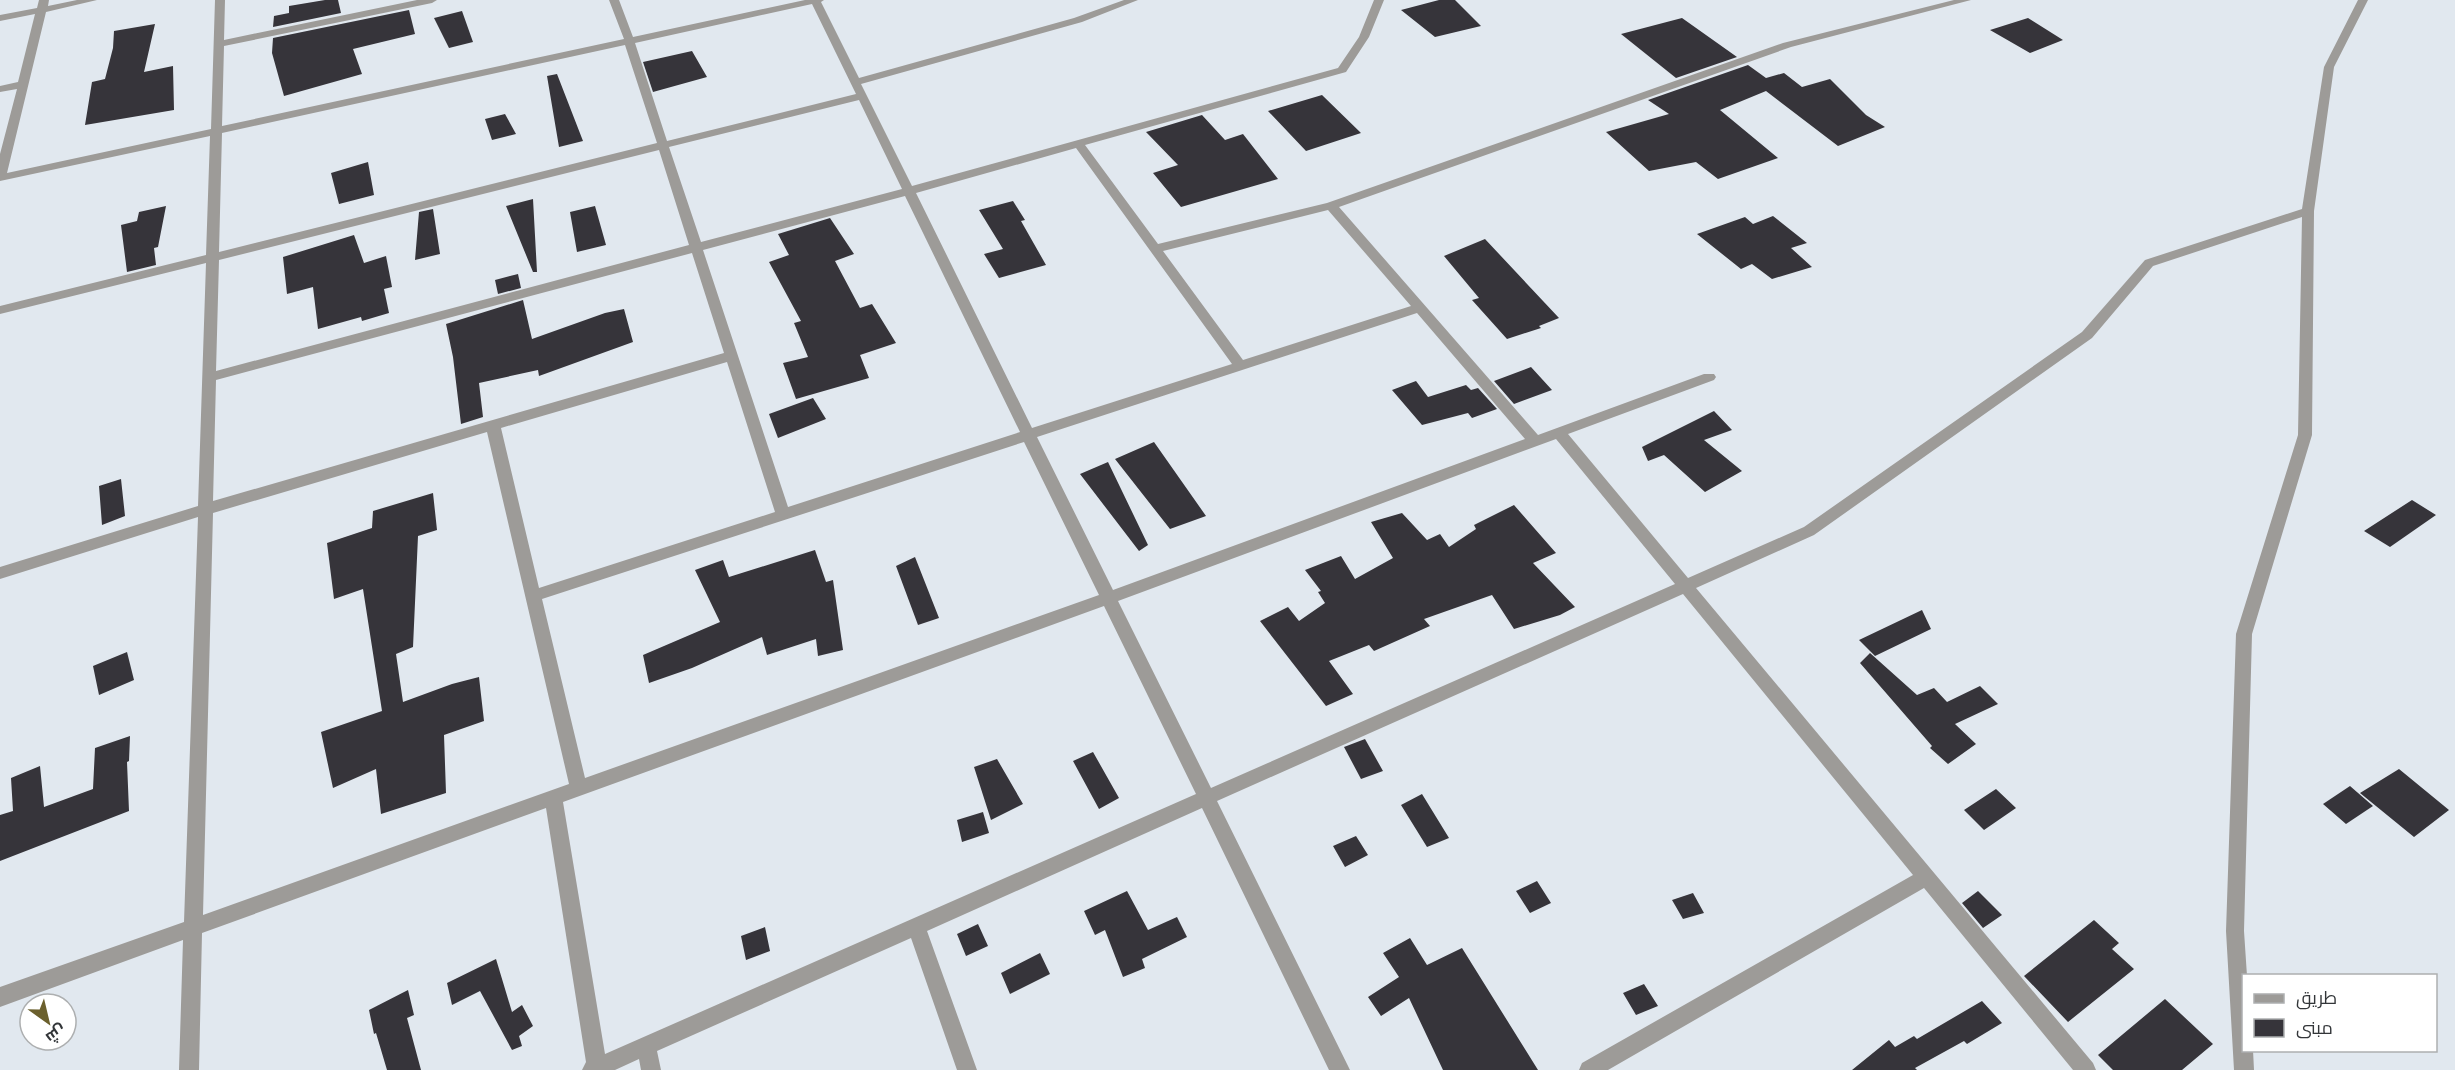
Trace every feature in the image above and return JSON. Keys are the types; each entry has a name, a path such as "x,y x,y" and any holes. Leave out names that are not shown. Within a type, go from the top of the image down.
{"street":[{"path":"0,18 43,5 92,0"},
{"path":"189,1070 220,0"},
{"path":"219,44 432,0"},
{"path":"614,0 783,515"},
{"path":"43,5 0,177 816,0 1340,1070"},
{"path":"0,310 663,146 859,89 1078,20 1133,0"},
{"path":"210,377 909,191 1342,70 1364,38 1379,0"},
{"path":"1155,249 1331,206 1787,45 1966,0"},
{"path":"2242,1039 2235,931 2244,634 2305,435 2308,211 2330,67 2363,0"},
{"path":"0,89 23,84"},
{"path":"1078,143 1241,367"},
{"path":"1331,206 1535,441"},
{"path":"553,797 594,1069 1809,531 2087,335 2149,263 2308,211"},
{"path":"533,596 1419,308"},
{"path":"0,573 731,356"},
{"path":"0,997 1108,598 1709,377"},
{"path":"493,426 579,788"},
{"path":"1558,432 2086,1070"},
{"path":"1588,1070 1927,877"},
{"path":"916,925 967,1070"},
{"path":"646,1046 651,1070"},
{"path":"2243,1052 2244,1070"}],"building":[{"path":"338,0 341,13 273,27 274,16 289,13 289,6"},
{"path":"1439,0 1455,0 1481,26 1435,37 1401,10"},
{"path":"409,10 415,34 353,49 362,74 284,96 272,53 273,38"},
{"path":"462,11 473,42 449,48 434,18"},
{"path":"1682,18 1737,57 1676,78 1621,34"},
{"path":"2028,18 2063,40 2030,53 1990,30"},
{"path":"155,24 144,72 173,66 174,110 85,125 92,82 105,79 113,48 114,31"},
{"path":"692,51 707,77 653,92 643,62"},
{"path":"1748,65 1766,78 1784,73 1802,87 1830,79 1866,115 1885,127 1838,146 1766,91 1720,110 1778,158 1718,179 1696,162 1649,171 1606,132 1669,114 1648,100"},
{"path":"557,74 583,141 559,147 547,76"},
{"path":"1322,95 1361,133 1306,151 1268,111"},
{"path":"505,114 516,134 492,140 485,119"},
{"path":"1202,115 1225,140 1243,134 1278,179 1181,207 1153,173 1178,165 1146,132"},
{"path":"368,162 374,195 339,204 331,173"},
{"path":"533,199 537,272 533,272 506,206"},
{"path":"1013,201 1025,220 1021,221 1046,265 999,278 984,254 1003,249 979,210"},
{"path":"166,206 158,247 154,248 156,265 127,272 121,225 137,221 139,212"},
{"path":"595,206 606,245 577,252 570,212"},
{"path":"433,209 440,254 415,260 419,212"},
{"path":"1773,216 1807,243 1791,248 1812,267 1772,279 1752,264 1741,269 1697,234 1745,217 1753,224"},
{"path":"830,218 854,254 835,261 860,308 872,304 896,343 860,355 869,378 796,399 783,363 808,357 794,323 801,321 769,262 789,255 778,234"},
{"path":"354,235 364,263 386,256 392,287 384,289 389,313 362,321 361,317 318,329 313,287 287,294 283,257"},
{"path":"1485,239 1559,318 1539,326 1541,328 1507,339 1472,300 1479,298 1444,256"},
{"path":"518,274 521,288 498,294 495,280"},
{"path":"523,300 532,339 605,313 624,309 633,342 539,376 538,370 479,383 483,417 461,424 453,357 446,324"},
{"path":"1531,367 1552,390 1514,404 1494,381"},
{"path":"1416,381 1428,397 1466,385 1471,390 1478,388 1497,409 1472,418 1468,413 1422,425 1392,390"},
{"path":"813,398 826,419 778,438 769,414"},
{"path":"1714,411 1732,430 1704,440 1742,471 1705,492 1664,455 1648,461 1642,447"},
{"path":"1154,442 1206,516 1170,529 1115,459"},
{"path":"1108,462 1148,545 1139,551 1080,474"},
{"path":"121,479 125,516 102,525 99,486"},
{"path":"433,493 437,530 418,536 413,647 396,654 403,702 479,677 484,721 444,735 446,793 381,814 376,769 333,788 321,732 382,711 363,589 334,599 327,543 372,528 373,511"},
{"path":"2412,500 2436,515 2390,547 2364,531"},
{"path":"1514,505 1556,553 1533,563 1575,607 1560,615 1514,629 1492,595 1424,619 1430,626 1374,651 1369,645 1329,661 1353,694 1326,706 1260,621 1288,607 1299,621 1325,603 1318,592 1321,591 1305,570 1341,556 1355,579 1393,558 1371,522 1402,513 1427,540 1440,534 1449,547 1476,529 1474,525"},
{"path":"815,550 826,582 833,580 843,650 818,656 816,639 767,655 762,637 692,668 649,683 643,655 720,622 695,570 723,560 729,577"},
{"path":"915,557 939,618 918,625 896,566"},
{"path":"1922,610 1931,629 1875,656 1859,640"},
{"path":"127,652 134,680 99,695 93,666"},
{"path":"1870,653 1917,695 1934,688 1947,702 1980,686 1998,704 1955,724 1976,744 1948,764 1930,748 1932,746 1860,663"},
{"path":"130,736 129,761 127,762 129,811 0,861 0,815 13,811 11,778 40,766 44,807 93,789 95,748"},
{"path":"1365,739 1383,771 1361,779 1344,747"},
{"path":"1093,752 1119,798 1099,809 1073,761"},
{"path":"997,759 1023,804 991,820 974,767"},
{"path":"2399,769 2449,810 2414,837 2360,793"},
{"path":"2350,786 2373,806 2346,824 2323,804"},
{"path":"1996,789 2016,808 1984,830 1964,810"},
{"path":"1422,794 1449,838 1427,847 1401,805"},
{"path":"983,812 989,833 962,842 957,820"},
{"path":"1356,836 1368,855 1345,867 1333,846"},
{"path":"1537,881 1551,903 1530,913 1516,891"},
{"path":"1127,891 1148,930 1177,917 1187,937 1142,959 1145,968 1123,977 1105,930 1095,935 1084,911"},
{"path":"1978,891 2002,915 1983,928 1962,903"},
{"path":"1693,893 1704,913 1683,919 1672,900"},
{"path":"2094,920 2119,943 2112,949 2134,969 2068,1022 2024,976"},
{"path":"978,924 988,946 966,956 957,934"},
{"path":"765,927 770,951 746,960 741,936"},
{"path":"1410,938 1427,965 1462,948 1538,1070 1443,1070 1409,998 1381,1016 1368,997 1399,977 1383,953"},
{"path":"1040,953 1050,974 1010,994 1001,973"},
{"path":"496,959 512,1012 522,1005 533,1026 519,1036 522,1046 512,1050 480,991 452,1005 447,983"},
{"path":"1644,984 1658,1006 1636,1015 1623,993"},
{"path":"408,990 414,1015 407,1018 421,1070 387,1070 376,1033 374,1034 369,1010"},
{"path":"2165,999 2213,1044 2182,1070 2113,1070 2098,1055"},
{"path":"1982,1001 2002,1023 1967,1044 1964,1041 1915,1068 1917,1070 1852,1070 1889,1040 1895,1047 1914,1036 1917,1039"}]}
